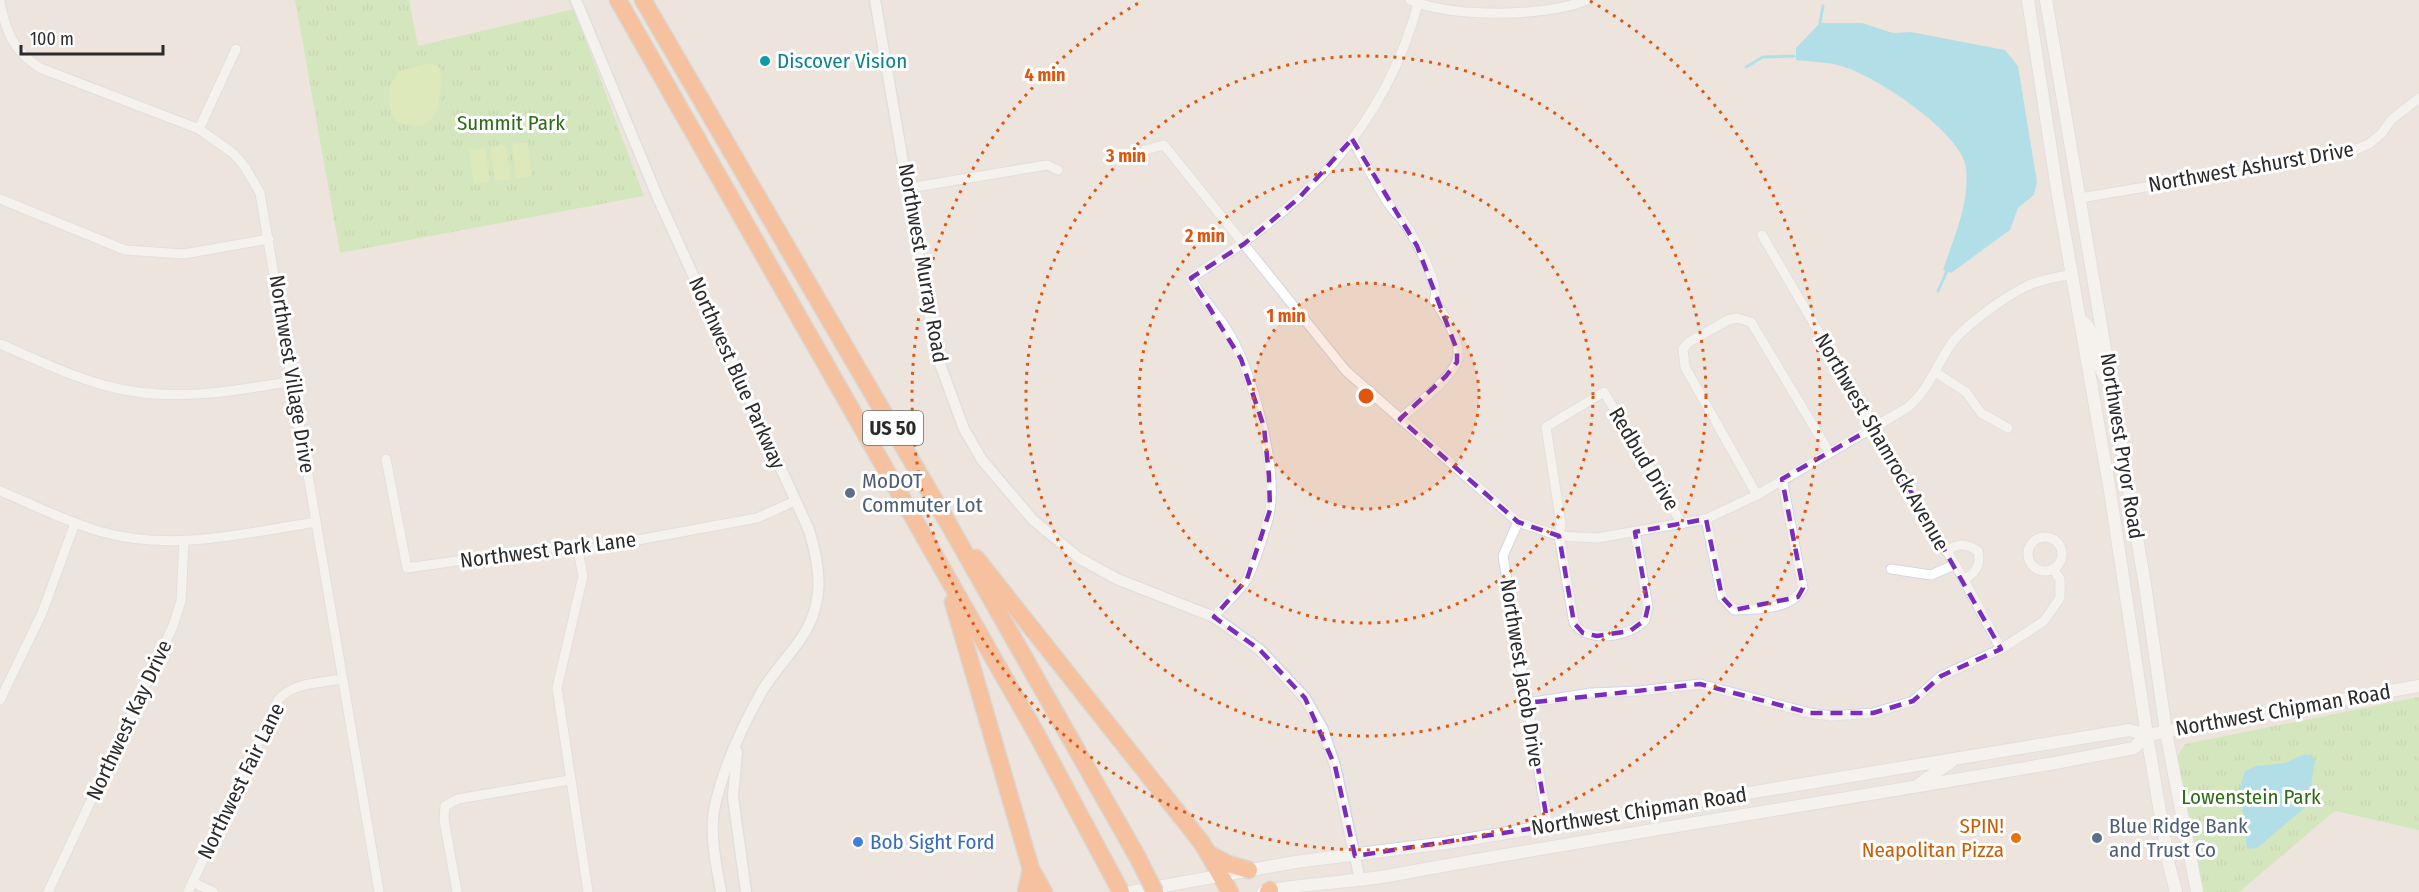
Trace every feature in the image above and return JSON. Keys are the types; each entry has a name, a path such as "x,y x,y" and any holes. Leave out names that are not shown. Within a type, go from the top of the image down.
{"highway":[{"name":"US 50","path":"618,0 1036,733 1121,892"},
{"name":"US 50","path":"643,0 952,530 1138,858 1155,892"},
{"path":"952,530 1020,611 1207,853 1230,892"},
{"path":"941,567 966,644 1031,869 1044,892"},
{"path":"1207,853 1228,864 1249,870"},
{"path":"1026,892 1031,869"}],"main road":[{"name":"Northwest Pryor Road","path":"2028,0 2147,735 2169,865 2176,892"},
{"name":"Northwest Pryor Road","path":"2046,0 2112,386 2166,732 2197,892"},
{"path":"2081,320 2091,330 2097,363 2102,375 2112,386"},
{"name":"Northwest Chipman Road","path":"1131,892 1249,870 1548,826 2129,730 2147,735 2166,732 2419,686"},
{"name":"Northwest Chipman Road","path":"1267,891 1302,884 1360,880 2134,748 2147,735"},
{"path":"1918,786 1953,760"},
{"path":"1517,852 1540,838 1548,826"}],"street":[{"name":"Northwest Blue Parkway","path":"576,0 658,198 808,530 819,570 814,610 802,637 763,690 738,740 716,801 712,823 721,892"},
{"name":"Northwest Murray Road","path":"875,0 936,352 964,429 982,460 1033,519 1079,558 1117,579 1214,617 1260,650 1305,698 1323,730 1335,766 1360,880"},
{"path":"1214,617 1247,579 1270,510 1269,476 1264,427 1241,359 1227,330 1199,294 1191,278 1244,244 1278,218 1322,176 1376,106 1399,59 1416,1 1477,12 1512,13 1540,11 1587,0"},
{"name":"Northwest Village Drive","path":"0,2 10,39 26,59 40,68 199,129 217,139 246,167 260,193 270,239 379,892"},
{"path":"199,129 236,49"},
{"name":"Northwest Ashurst Drive","path":"2080,198 2347,153 2376,138 2391,120 2419,98"},
{"path":"1352,139 1422,255 1436,283 1437,294 1434,300 1449,324 1457,350 1457,362 1446,376 1400,419"},
{"path":"1145,150 1164,145 1346,371 1518,522 1559,536 1597,538 1683,524 1706,519 1757,495 1921,397 1951,344 1962,331 2013,294 2043,280 2073,274"},
{"path":"909,188 1047,165 1058,170"},
{"path":"0,200 125,250 184,254 270,239"},
{"name":"Northwest Shamrock Avenue","path":"1762,235 1964,580 2001,649"},
{"path":"1757,495 1685,367 1683,349 1689,342 1728,320 1737,318 1751,322 1829,452"},
{"path":"0,344 83,379 137,392 162,395 209,393 293,381"},
{"path":"1935,372 1966,392 1981,413 2008,428"},
{"name":"Redbud Drive","path":"1559,536 1561,524 1546,427 1604,392 1683,524"},
{"name":"Northwest Park Lane","path":"386,459 407,568 564,546 578,551 757,518 795,501"},
{"path":"1706,519 1722,597 1734,610 1789,603 1798,597 1803,588 1782,479"},
{"path":"0,491 75,523 131,538 184,541 316,522"},
{"name":"Northwest Jacob Drive","path":"1518,522 1503,556 1548,826"},
{"path":"0,700 46,603 75,523"},
{"path":"1559,536 1574,623 1583,633 1597,636 1630,631 1641,624 1647,614 1635,532"},
{"name":"Northwest Kay Drive","path":"48,892 173,626 180,601 184,541"},
{"path":"1946,551 1958,544 1968,544 1978,551 1980,562 1977,569 1964,580"},
{"path":"578,551 583,576 557,688 569,780 588,892"},
{"path":"1891,569 1931,575 1954,565"},
{"path":"1527,704 1591,693 1639,691 1700,684 1810,713 1831,716 1873,713 1913,701 1941,676 2001,649 2044,621 2060,598 2060,579 2053,569"},
{"name":"Northwest Fair Lane","path":"188,892 278,700 285,692 298,686 342,679"},
{"name":"Northwest Blue Parkway","path":"738,740 733,797 737,840 746,892"},
{"path":"457,892 444,820 445,806 458,799 569,780"},
{"path":"192,882 214,892"}],"highlighted area":[{"path":"1352,139 1417,246 1457,350 1457,362 1446,376 1400,419 1518,522 1559,536 1574,623 1583,633 1597,636 1630,631 1645,620 1648,607 1635,532 1706,519 1722,597 1734,610 1798,597 1803,588 1782,479 1874,427 2001,649 1941,676 1913,701 1873,713 1810,713 1700,684 1527,703 1548,826 1355,856 1335,766 1305,698 1260,650 1214,617 1247,579 1270,510 1269,476 1264,427 1241,359 1191,278 1244,244 1299,198"}],"green space":[{"name":"Summit Park","path":"295,0 409,0 418,46 574,9 644,196 340,253"},
{"path":"430,63 440,68 439,104 435,113 421,125 395,121 389,95 395,77 399,71"},
{"path":"527,142 532,176 516,178 512,144"},
{"path":"506,145 511,179 495,181 490,148"},
{"path":"485,148 490,182 474,184 469,150"},
{"name":"Lowenstein Park","path":"2419,697 2419,830 2335,811 2239,892 2203,892 2176,758 2185,744"}],"water":[{"path":"1820,23 1862,23 1893,33 1911,32 2005,50 2018,66 2037,182 2034,195 2018,208 2010,230 1951,273 1943,270 1966,194 1966,168 1961,154 1951,139 1936,124 1899,96 1864,75 1844,67 1796,60 1796,48"},
{"path":"2305,754 2312,756 2315,761 2308,805 2257,848 2247,849 2240,787 2245,771 2256,766 2285,763"}],"waterway":[{"path":"1820,23 1823,6"},
{"path":"1746,67 1763,57 1794,56"},
{"path":"1938,291 1947,271"}],"place":[{"name":"Discover Vision","path":"765,61"},
{"name":"MoDOT Commuter Lot","path":"850,493"},
{"name":"SPIN! Neapolitan Pizza","path":"2016,838"},
{"name":"Blue Ridge Bank and Trust Co","path":"2097,838"},
{"name":"Bob Sight Ford","path":"858,842"}]}
